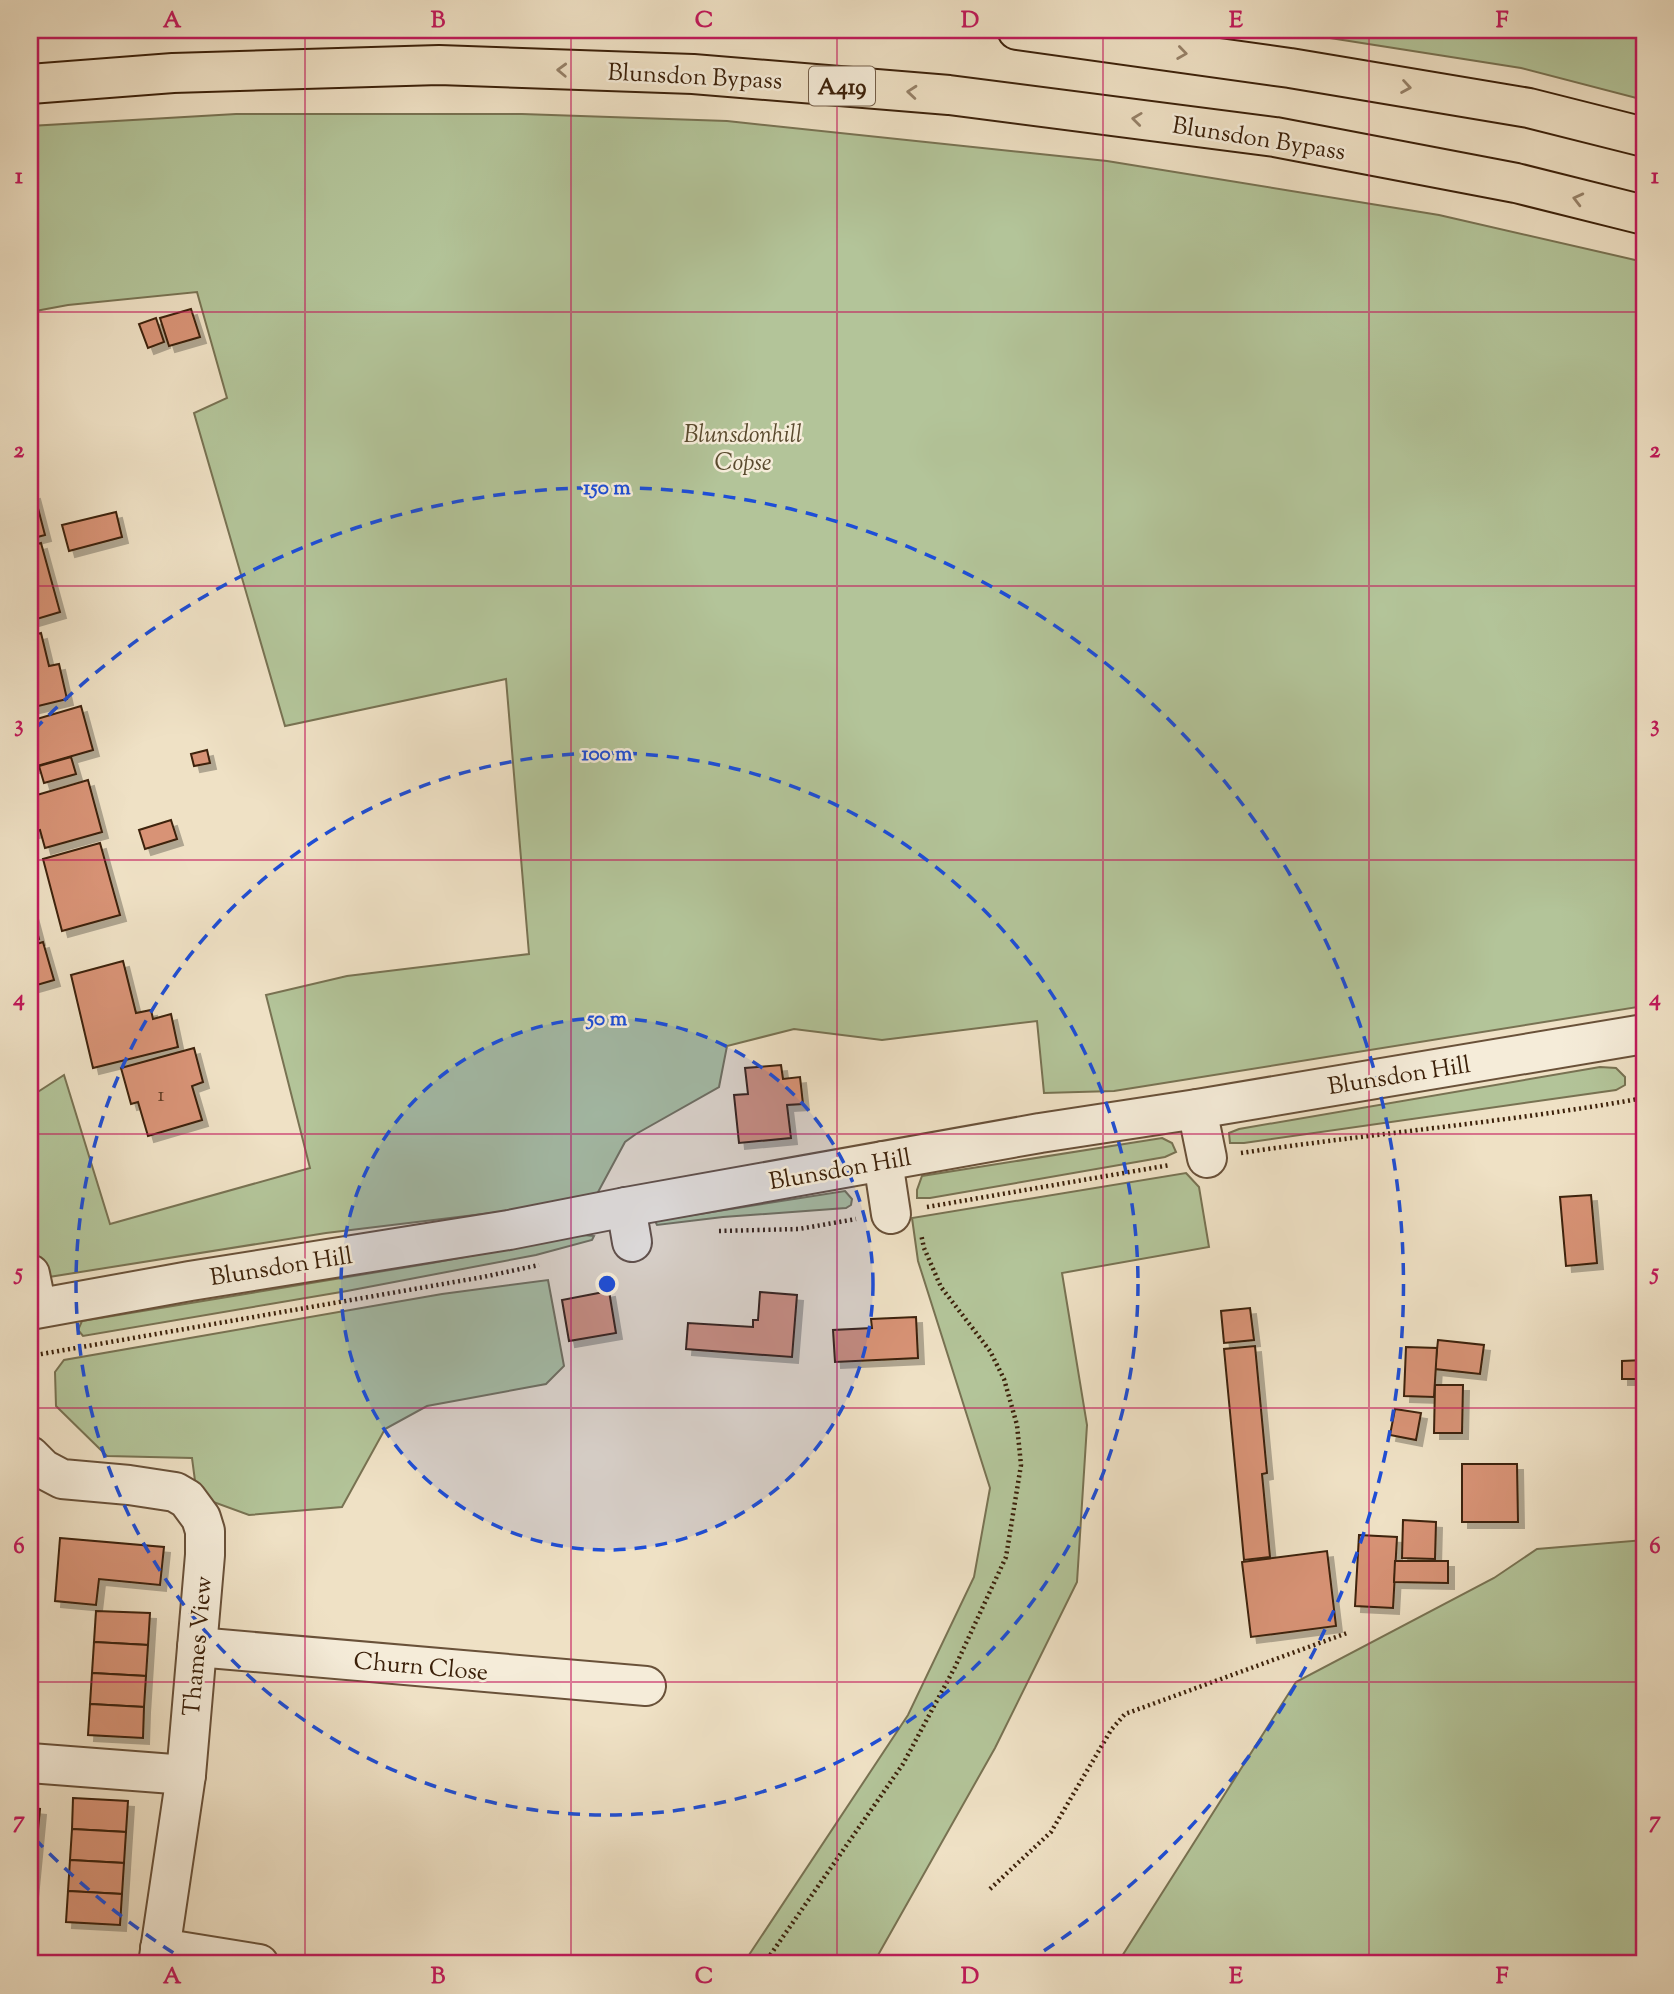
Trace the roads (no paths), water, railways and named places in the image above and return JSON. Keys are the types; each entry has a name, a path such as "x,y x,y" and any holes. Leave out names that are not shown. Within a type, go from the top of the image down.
{"highway":[{"path":"1017,30 1290,68 1529,108 1644,137"},
{"name":"Blunsdon Bypass","path":"30,84 173,73 439,65 693,74 949,94 1275,137 1516,183 1644,215"}],"street":[{"name":"Blunsdon Hill","path":"32,1297 203,1279 509,1230 629,1225 883,1161 1644,1034"},
{"path":"1198,1109 1207,1158"},
{"path":"883,1161 904,1211"},
{"name":"Thames View","path":"30,1455 43,1469 62,1479 175,1492 195,1508 205,1531 186,1775 159,1956"},
{"name":"Churn Close","path":"197,1647 646,1686"},
{"path":"30,1763 186,1775"},
{"path":"159,1956 259,1964"}],"park label":[{"name":"Blunsdonhill Copse","path":"743,448"}]}
